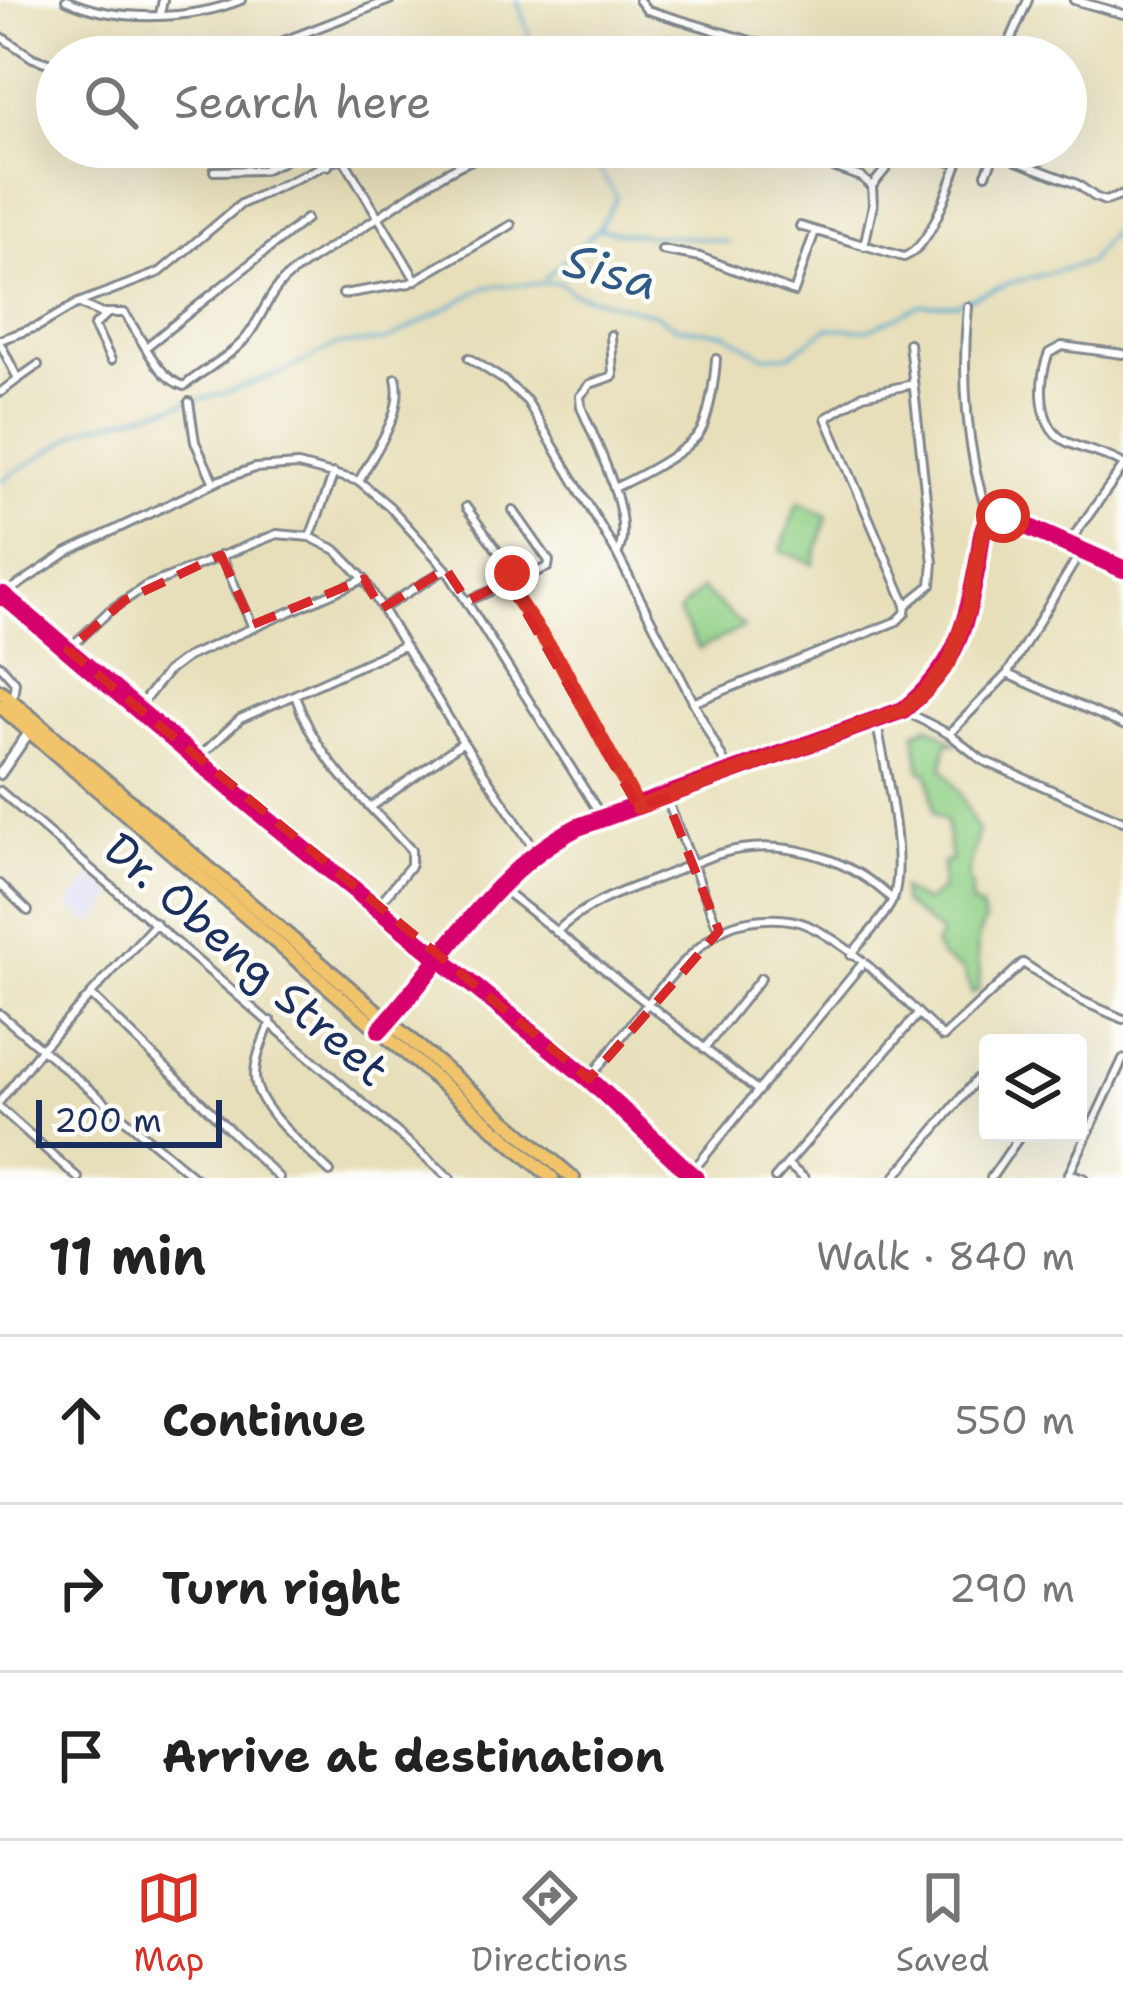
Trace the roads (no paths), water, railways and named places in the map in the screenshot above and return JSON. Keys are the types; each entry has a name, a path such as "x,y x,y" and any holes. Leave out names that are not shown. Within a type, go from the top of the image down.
{"highway":[{"path":"0,691 6,704 384,1026 552,1178"},
{"path":"384,1026 573,1178"}],"street":[{"path":"66,0 106,10 160,14 203,12 242,0"},
{"path":"160,14 163,0"},
{"path":"360,0 364,10"},
{"path":"297,36 390,0"},
{"path":"639,0 647,10 734,36"},
{"path":"1012,36 1028,0"},
{"path":"1079,1 1123,14"},
{"path":"0,36 36,59"},
{"path":"214,171 268,168"},
{"path":"18,379 0,341 78,303 160,272 241,204 323,168"},
{"path":"349,168 416,280"},
{"path":"78,303 107,314 124,313 174,383 184,386 248,336 269,296 289,276 458,168"},
{"path":"836,168 872,186"},
{"path":"864,246 872,186 887,168"},
{"path":"800,226 904,257 915,252 927,236 954,168"},
{"path":"986,174 988,168"},
{"path":"1039,168 1105,201 1123,195"},
{"path":"263,170 272,188"},
{"path":"146,346 306,219"},
{"path":"343,294 395,288 416,280 511,225"},
{"path":"662,250 700,257 794,292 815,231"},
{"path":"384,1026 500,887 536,853 578,827 903,710 940,677 969,607 981,535 989,517 976,481 965,380 968,307"},
{"path":"107,314 94,326 111,360"},
{"path":"611,334 613,376 590,384 580,396 614,488 624,533 617,554"},
{"path":"907,605 925,592 933,576 909,343"},
{"path":"1068,544 1123,465 1097,450 1063,441 1050,427 1042,376 1049,352 1062,346 1123,354"},
{"path":"470,358 526,401 617,554 730,773"},
{"path":"614,488 697,437 712,392 716,358"},
{"path":"1,392 38,365"},
{"path":"359,481 395,411 396,378"},
{"path":"695,702 898,621 905,614 907,605 826,418 863,395 913,384"},
{"path":"189,402 196,446 214,483"},
{"path":"604,820 446,569 389,506 359,481 298,465 255,468 66,553 1,596 589,1079 693,1176 862,964"},
{"path":"310,537 334,472"},
{"path":"466,507 510,568 508,581 520,607 562,665 638,807"},
{"path":"467,601 549,564 513,510"},
{"path":"989,517 1003,516 1123,569"},
{"path":"68,650 125,600 221,555 277,534 310,537 336,550 364,579 536,853"},
{"path":"949,734 1007,674 1082,550"},
{"path":"221,555 252,626"},
{"path":"381,609 446,569"},
{"path":"138,708 167,672 187,657 364,579"},
{"path":"196,760 240,719 403,646"},
{"path":"0,665 15,682 6,704"},
{"path":"1007,674 1123,725"},
{"path":"295,695 322,756 411,850 414,858 401,881 377,907"},
{"path":"903,710 949,734 982,760 1123,820"},
{"path":"851,955 893,900 896,839 876,719"},
{"path":"0,774 34,727"},
{"path":"371,807 463,742"},
{"name":"Dr. Obeng Street","path":"0,791 451,1178"},
{"path":"666,797 719,931"},
{"path":"556,932 584,908 738,849 797,850 862,876 893,900"},
{"path":"0,884 28,911"},
{"path":"500,887 757,1090"},
{"path":"589,1079 698,949 719,931 758,920 800,922 851,955 943,1037 1023,963 1082,1001 1123,1019"},
{"path":"78,1178 0,1104 42,1048 156,923"},
{"path":"704,1048 761,978"},
{"path":"92,995 279,1178"},
{"path":"0,1014 195,1178"},
{"path":"775,1178 918,1014"},
{"path":"271,1021 258,1053 256,1088 269,1109 330,1172"},
{"path":"1084,1178 1068,1176 1123,1059"},
{"path":"894,1178 976,1080"},
{"path":"992,1178 1016,1142"},
{"path":"787,1164 804,1178"}],"waterway":[{"path":"517,0 530,36"},
{"path":"545,278 598,229 617,197 596,168"},
{"name":"Sisa","path":"0,481 87,428 224,393 284,372 336,345 388,340 486,287 561,282 572,293 655,314 676,327 725,333 764,356 790,355 828,328 867,330 921,305 956,304 1010,283 1088,263 1123,217"},
{"path":"599,229 728,242"}]}
